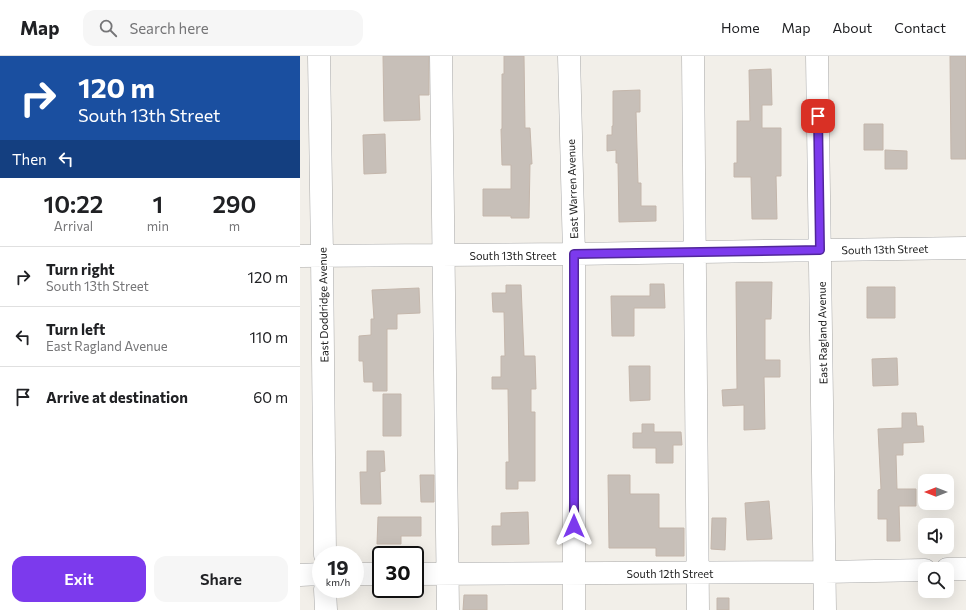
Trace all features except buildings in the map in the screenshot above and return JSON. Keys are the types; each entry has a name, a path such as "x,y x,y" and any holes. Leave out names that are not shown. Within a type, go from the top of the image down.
{"street":[{"name":"East Doddridge Avenue","path":"319,56 325,546"},
{"path":"441,56 448,610"},
{"name":"East Warren Avenue","path":"568,56 574,254 574,610"},
{"path":"693,56 698,610"},
{"name":"East Ragland Avenue","path":"817,56 825,610"},
{"name":"South 13th Street","path":"300,256 574,254 966,248"},
{"path":"954,569 966,569"},
{"name":"South 12th Street","path":"424,574 918,570"},
{"path":"300,575 312,574"},
{"path":"325,598 326,610"}],"route":[{"path":"574,526 574,254 820,250 818,116"}]}
